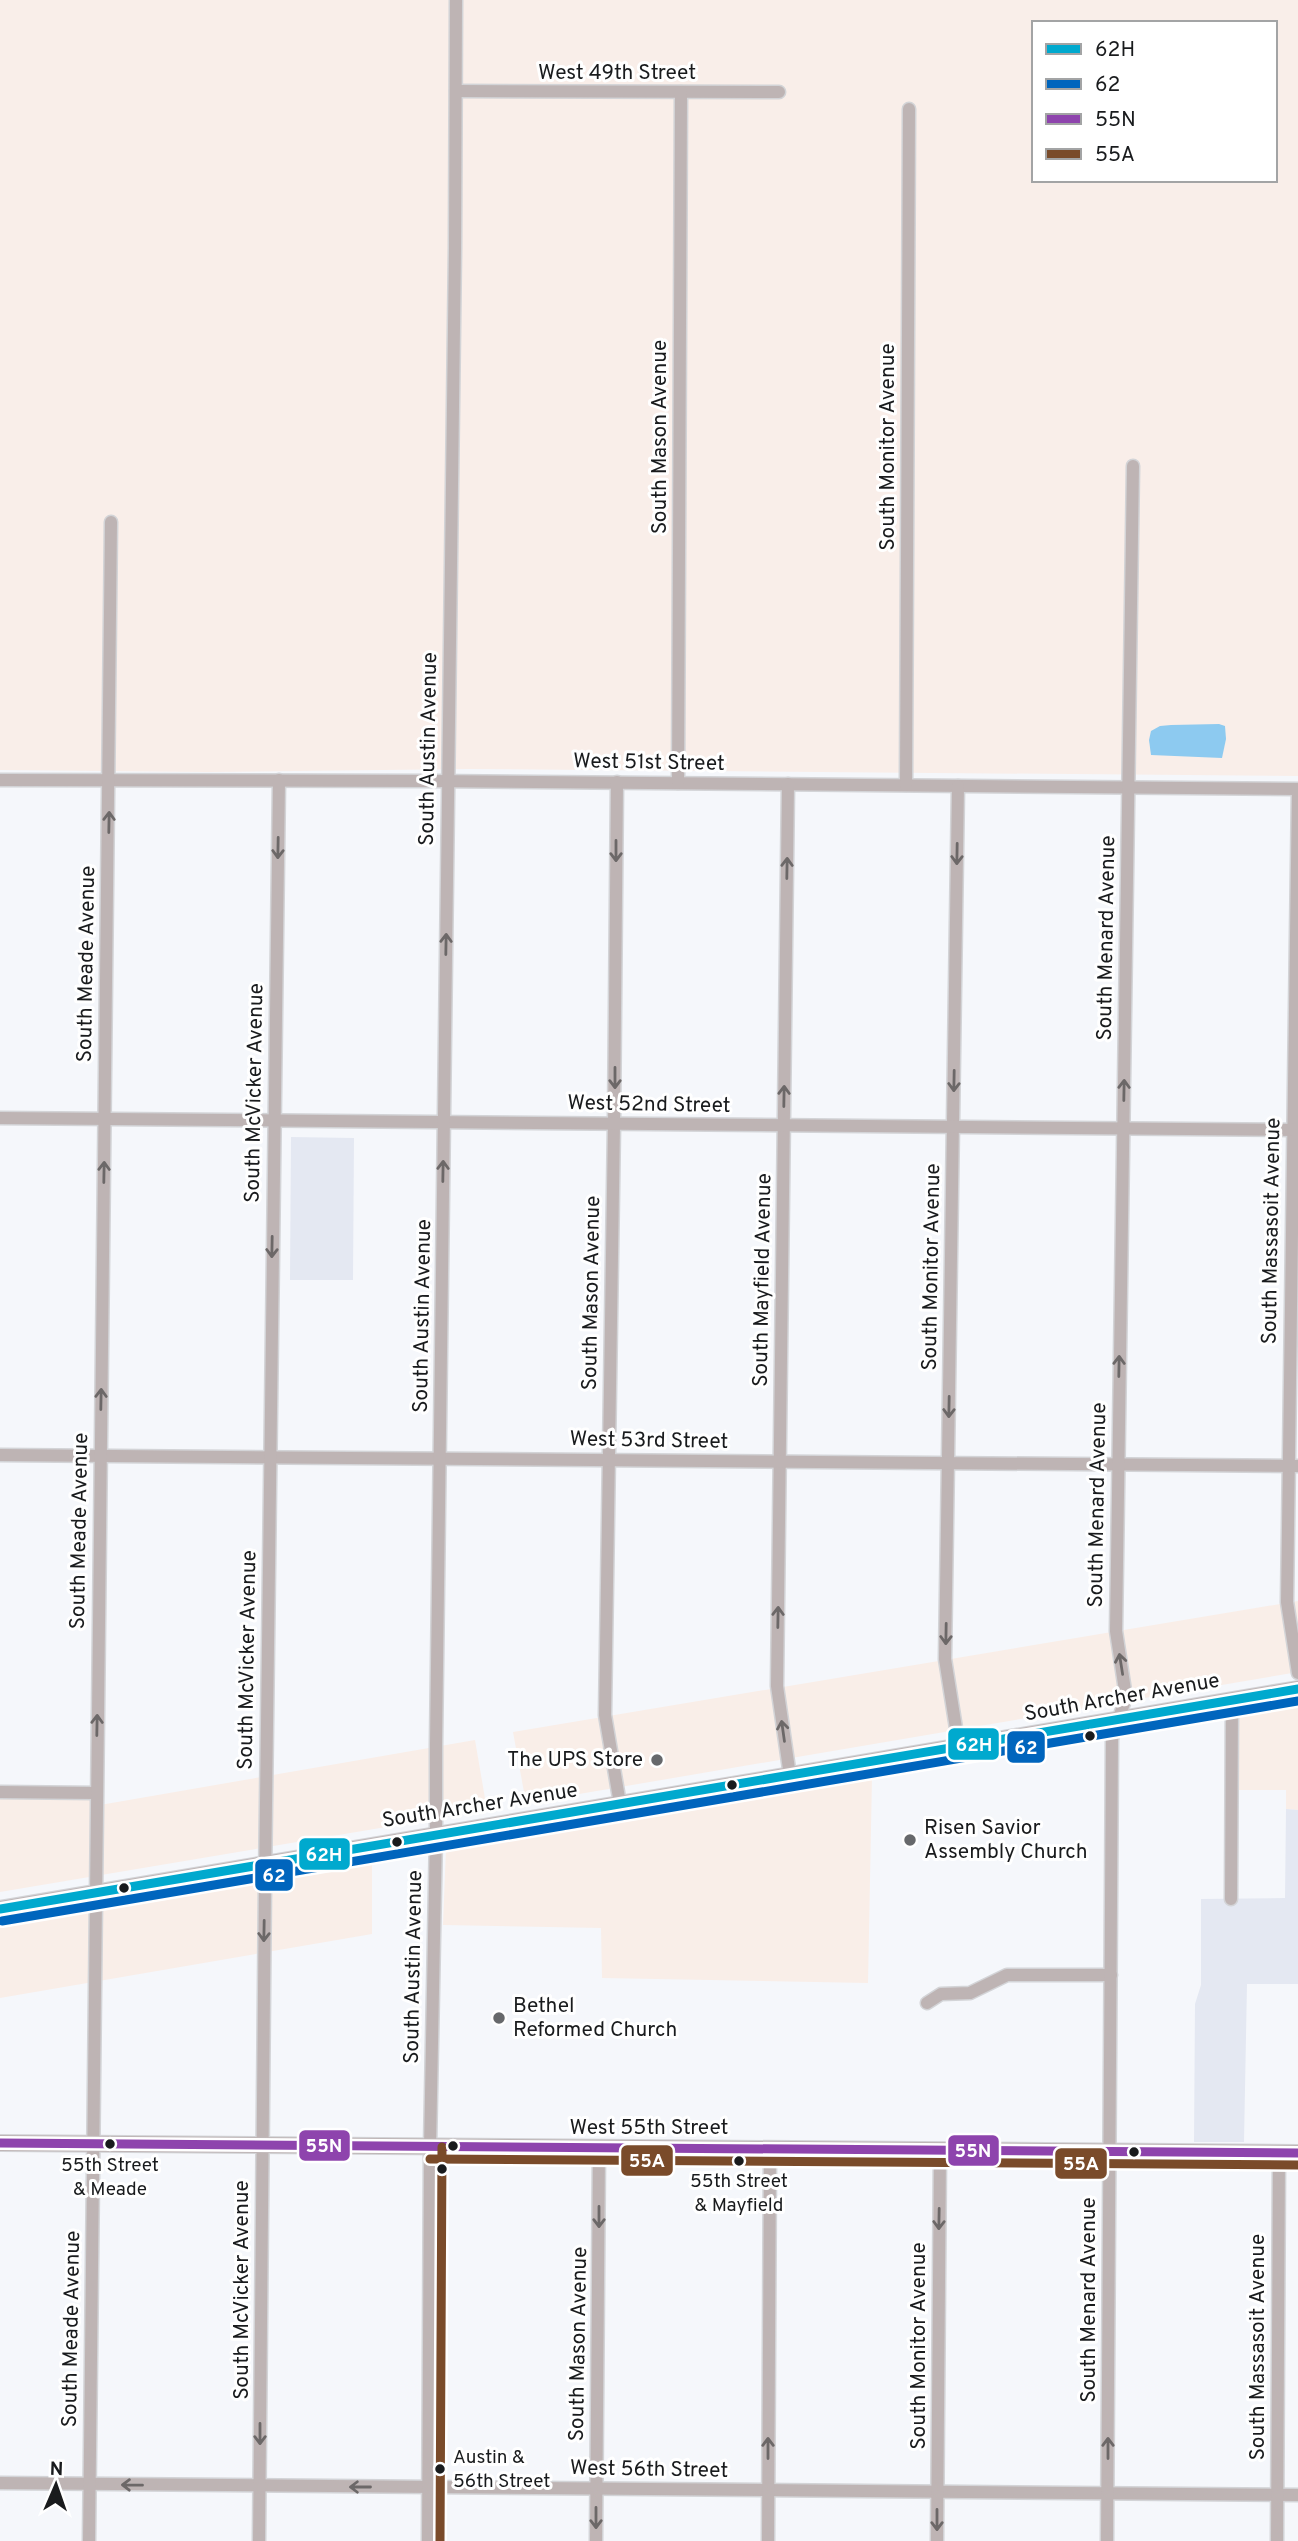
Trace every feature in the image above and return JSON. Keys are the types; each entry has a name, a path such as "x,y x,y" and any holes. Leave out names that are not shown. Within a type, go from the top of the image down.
{"main road":[{"name":"South Archer Avenue","path":"0,1909 1298,1689"},
{"name":"West 55th Street","path":"0,2143 1298,2153"}],"street":[{"name":"South Austin Avenue","path":"428,2541 430,2147 436,1833 456,0"},
{"name":"West 49th Street","path":"456,91 779,92"},
{"name":"South Mason Avenue","path":"678,783 681,92"},
{"name":"South Monitor Avenue","path":"906,785 909,108"},
{"name":"South Menard Avenue","path":"1107,2541 1112,1739 1126,1697 1116,1631 1133,466"},
{"name":"South Meade Avenue","path":"89,2541 111,522"},
{"name":"West 51st Street","path":"0,780 617,782 1298,789"},
{"name":"South McVicker Avenue","path":"259,2541 279,780"},
{"name":"South Mason Avenue","path":"617,782 605,1715 620,1804"},
{"name":"South Mayfield Avenue","path":"788,784 777,1686 790,1776"},
{"name":"South Monitor Avenue","path":"958,786 945,1659 959,1747"},
{"name":"South Massasoit Avenue","path":"1298,789 1293,1466 1287,1602 1298,1673"},
{"name":"West 52nd Street","path":"0,1118 1296,1130"},
{"name":"West 53rd Street","path":"0,1455 1293,1466"},
{"path":"1231,1899 1232,1700"},
{"path":"0,1792 96,1793"},
{"path":"927,2003 941,1994 970,1993 1007,1975 1111,1975"},
{"name":"South Mason Avenue","path":"596,2541 599,2148"},
{"path":"768,2541 770,2150"},
{"name":"South Monitor Avenue","path":"937,2541 940,2151"},
{"name":"South Massasoit Avenue","path":"1277,2541 1279,2153"},
{"name":"West 56th Street","path":"0,2483 1298,2495"}],"shaded area":[{"path":"0,0 1298,0 1298,776 468,769 208,772 0,770"},
{"path":"291,1137 354,1138 353,1280 290,1280"},
{"path":"1298,1601 1298,1672 526,1803 513,1732"},
{"path":"1298,1703 1298,1810 1286,1809 1286,1790 1237,1790 1239,1713"},
{"path":"475,1740 487,1810 0,1892 0,1795 99,1797 100,1805"},
{"path":"872,1777 868,1983 602,1978 601,1928 443,1925 446,1848"},
{"path":"1286,1809 1298,1810 1298,1984 1247,1984 1244,2142 1194,2142 1195,2004 1201,1985 1201,1899 1285,1898"},
{"path":"372,1861 372,1934 0,1998 0,1925"}],"water":[{"path":"1160,726 1225,726 1226,739 1222,758 1151,755 1151,731"}],"transit line":[{"name":"62H","path":"0,1909 1298,1689"},
{"name":"62","path":"2,1921 1298,1701"},
{"name":"55N","path":"0,2143 1298,2153"},
{"name":"55A","path":"440,2541 442,2147"},
{"name":"55A","path":"430,2159 1298,2165"}],"place":[{"name":"The UPS Store","path":"657,1760"},
{"name":"Risen Savior Assembly Church","path":"910,1840"},
{"name":"Bethel Reformed Church","path":"499,2018"},
{"name":"55th Street & Meade","path":"110,2144"},
{"name":"55th Street & Mayfield","path":"739,2161"},
{"name":"Austin & 56th Street","path":"440,2469"}]}
